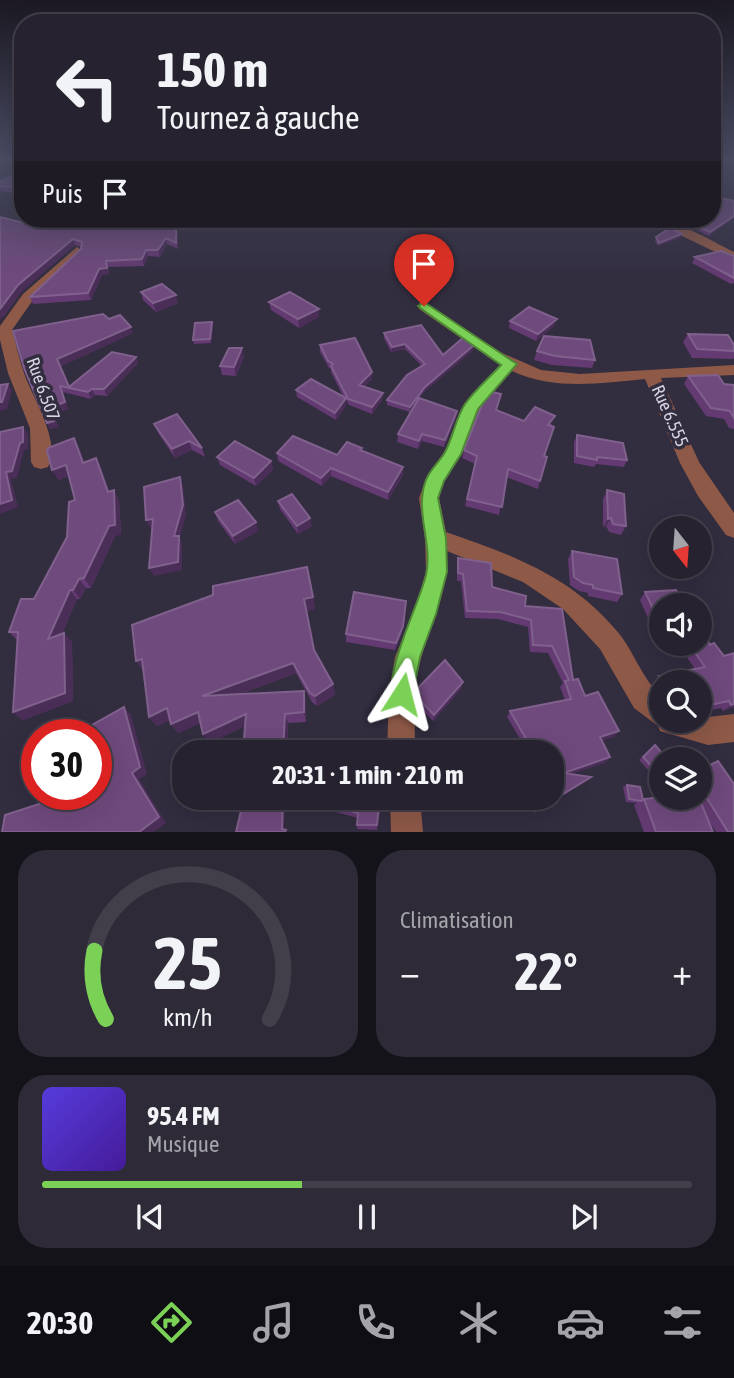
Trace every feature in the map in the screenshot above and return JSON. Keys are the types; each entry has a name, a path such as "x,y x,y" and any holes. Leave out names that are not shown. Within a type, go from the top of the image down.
{"street":[{"path":"675,228 734,257"},
{"path":"2,331 29,295 77,251"},
{"path":"424,306 510,364 538,375 568,379 651,373"},
{"name":"Rue 6.507","path":"2,331 38,428 41,462"},
{"path":"401,740 402,694 408,657 425,614 437,572 436,538 429,498 435,479 453,454 471,407 510,364"},
{"name":"Rue 6.555","path":"734,370 651,373 690,463 705,490 734,529"},
{"path":"436,538 516,566 555,588 583,610 604,635 649,703"},
{"path":"712,731 734,728"},
{"path":"406,810 407,832"}],"building":[{"path":"721,199 734,201 734,216 721,225 721,204"},
{"path":"0,217 14,220 14,228 176,228 176,243 166,238 158,250 146,250 142,259 106,261 107,268 99,269 88,293 30,297 81,249 82,242 73,239 18,285 0,309"},
{"path":"670,228 682,234 659,243 656,237"},
{"path":"721,251 734,256 734,278 695,257"},
{"path":"162,284 176,295 153,303 141,292"},
{"path":"290,292 319,309 298,319 269,302"},
{"path":"529,307 557,319 538,334 510,321"},
{"path":"103,314 109,319 120,315 131,327 57,359 69,387 112,352 136,357 104,389 92,389 88,392 60,386 65,402 50,408 54,421 47,423 24,368 13,331"},
{"path":"212,322 210,339 193,340 195,323"},
{"path":"421,325 443,355 464,337 474,345 425,387 410,407 387,400 407,375 425,364 405,344 392,347 384,333"},
{"path":"688,334 728,335 734,345 734,351 697,349"},
{"path":"544,336 590,340 595,360 555,356 537,351"},
{"path":"355,338 372,372 359,385 383,393 372,407 348,399 331,366 333,364 328,361 320,345"},
{"path":"229,348 242,348 234,367 220,366"},
{"path":"718,375 724,384 734,385 734,418 730,411 711,408 688,376"},
{"path":"311,379 346,398 335,413 296,390"},
{"path":"8,384 2,402 0,402 0,385"},
{"path":"492,392 501,394 496,410 524,421 535,407 555,416 548,425 554,427 544,456 547,457 540,481 508,469 502,507 467,499 477,456 464,450 483,402"},
{"path":"419,398 457,411 445,440 422,434 419,441 398,434"},
{"path":"177,414 202,448 189,441 172,449 154,424"},
{"path":"23,427 23,442 20,443 12,471 6,472 12,500 0,504 0,432"},
{"path":"577,435 623,443 627,460 597,457 597,460 577,456"},
{"path":"293,436 337,455 347,442 403,467 388,492 331,468 321,478 277,453"},
{"path":"74,438 83,463 96,458 108,492 114,490 115,525 109,526 84,578 79,579 73,590 70,590 48,639 64,633 65,693 13,712 18,632 9,632 21,599 34,599 67,537 69,502 75,500 66,465 52,470 47,451 48,448"},
{"path":"235,441 271,461 254,478 217,457"},
{"path":"180,477 183,505 174,536 179,536 178,562 149,568 153,519 146,520 144,487"},
{"path":"607,490 624,494 626,526 613,524 611,518 608,519"},
{"path":"292,494 310,518 297,526 278,501"},
{"path":"238,500 256,522 233,536 215,512"},
{"path":"572,551 617,559 622,594 593,588 593,585 574,577"},
{"path":"458,558 491,563 492,587 526,596 525,606 562,609 573,680 578,679 585,696 598,692 619,731 600,737 610,757 564,773 564,740 527,740 510,711 571,699 565,681 569,680 552,646 533,645 531,620 500,612 467,611 463,574 458,573"},
{"path":"307,567 313,597 304,599 314,650 333,684 315,696 310,693 293,663 202,696 304,691 304,712 285,714 284,740 244,740 246,714 203,734 198,712 171,724 167,708 149,717 142,659 136,661 132,625 213,595 213,586"},
{"path":"676,590 678,593 649,593 649,600 645,592"},
{"path":"354,592 406,601 403,626 396,643 346,634"},
{"path":"714,643 724,656 734,653 734,704 731,705 729,701 712,705 712,670 690,670 705,667 697,656 712,656"},
{"path":"445,660 463,682 434,715 419,699 419,687"},
{"path":"124,707 140,767 132,773 159,817 139,832 2,832 5,815 21,810 112,810 112,719 103,719"},
{"path":"649,751 649,764 643,757"},
{"path":"718,761 734,784 734,832 728,832 712,806 712,764"},
{"path":"564,773 591,777 564,793"},
{"path":"627,785 640,787 643,800 629,799"},
{"path":"649,798 649,810 704,810 713,832 656,832 644,799"},
{"path":"241,810 283,810 282,829 286,830 285,832 236,832"},
{"path":"346,810 379,810 377,825 357,825 358,813"}],"route":[{"path":"402,694 408,657 425,614 437,572 436,538 429,498 435,479 453,454 471,407 510,364 424,306"}]}
